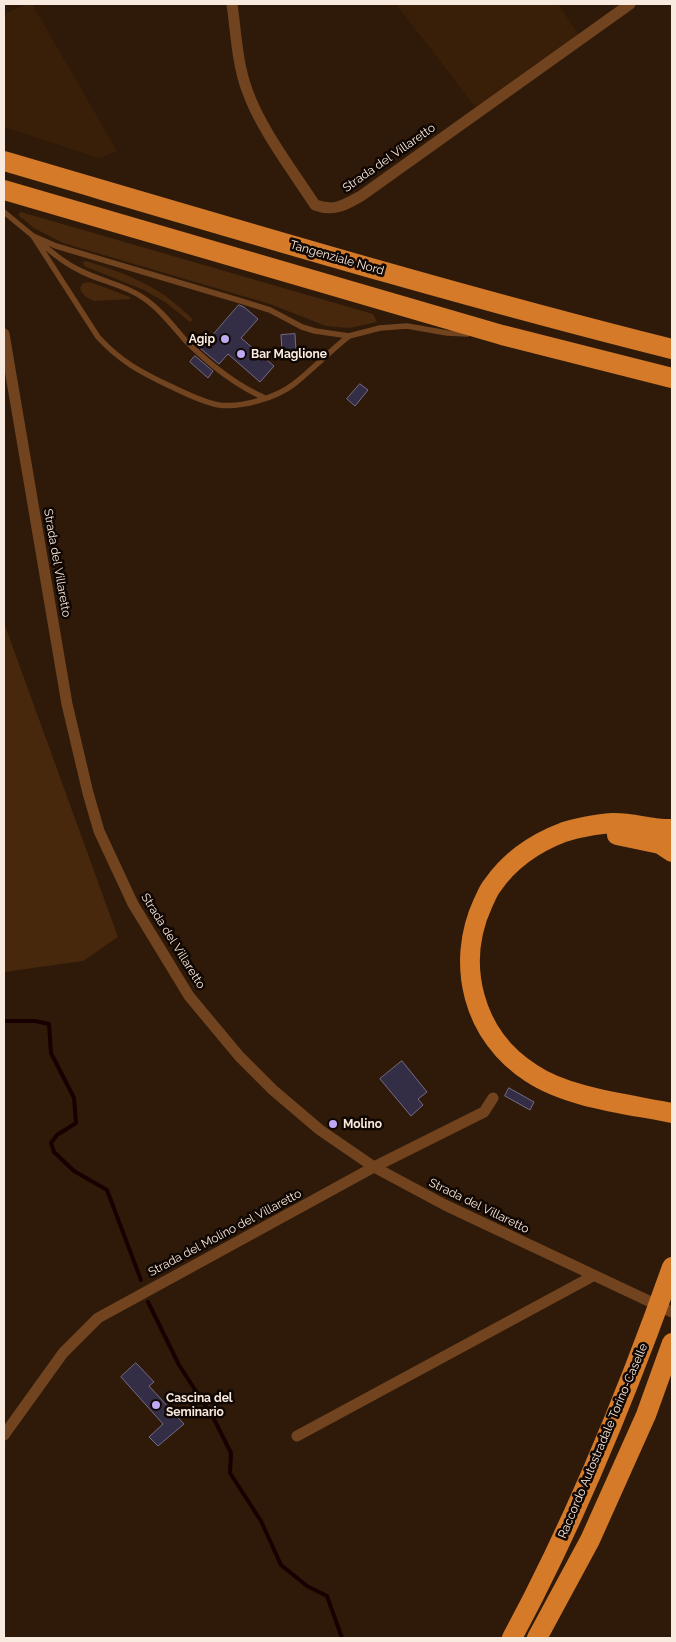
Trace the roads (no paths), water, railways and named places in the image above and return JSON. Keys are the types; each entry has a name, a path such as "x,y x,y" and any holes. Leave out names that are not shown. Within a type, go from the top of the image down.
{"highway":[{"name":"Tangenziale Nord","path":"4,161 467,296 672,350"},
{"path":"4,190 502,335 672,378"},
{"path":"672,829 613,823 564,832 532,847 510,864 491,886 478,914 470,941 469,965 471,987 487,1028 511,1058 529,1072 554,1086 587,1096 672,1113"},
{"path":"550,839 602,833 622,835 660,844 672,852"},
{"name":"Raccordo Autostradale Torino-Caselle","path":"512,1638 537,1591 594,1468 645,1342 672,1267"},
{"name":"Raccordo Autostradale Torino-Caselle","path":"537,1638 590,1540 646,1415 670,1348"}],"street":[{"name":"Strada del Villaretto","path":"232,4 241,66 247,91 257,113 315,205 326,209 343,206 361,196 630,4"},
{"name":"Strada del Villaretto","path":"4,334 67,704 88,793 99,831 132,904 189,996 239,1056 273,1090 320,1130 374,1167 445,1205 672,1312"},
{"name":"Strada del Molino del Villaretto","path":"4,1435 63,1353 98,1318 374,1167 484,1112 492,1098"},
{"path":"297,1436 593,1276"}],"lane":[{"path":"4,212 62,260 78,270 141,296 222,372 265,398"},
{"path":"33,236 98,337 111,352 140,372 207,402 220,405 248,405 293,385 348,336"},
{"path":"33,236 82,255 263,308 302,327 315,331 348,336 392,326 408,326 447,333 502,335"}],"waterway":[{"path":"4,1021 35,1021 49,1024 51,1053 74,1098 76,1123 57,1135 51,1143 54,1152 74,1171 107,1190 141,1280"},
{"path":"148,1302 179,1365 214,1419 231,1453 230,1473 261,1521 281,1565 307,1586 327,1596 342,1638"}],"place":[{"name":"Agip","path":"225,339"},
{"name":"Bar Maglione","path":"241,354"},
{"name":"Molino","path":"333,1124"},
{"name":"Cascina del Seminario","path":"156,1405"}]}
